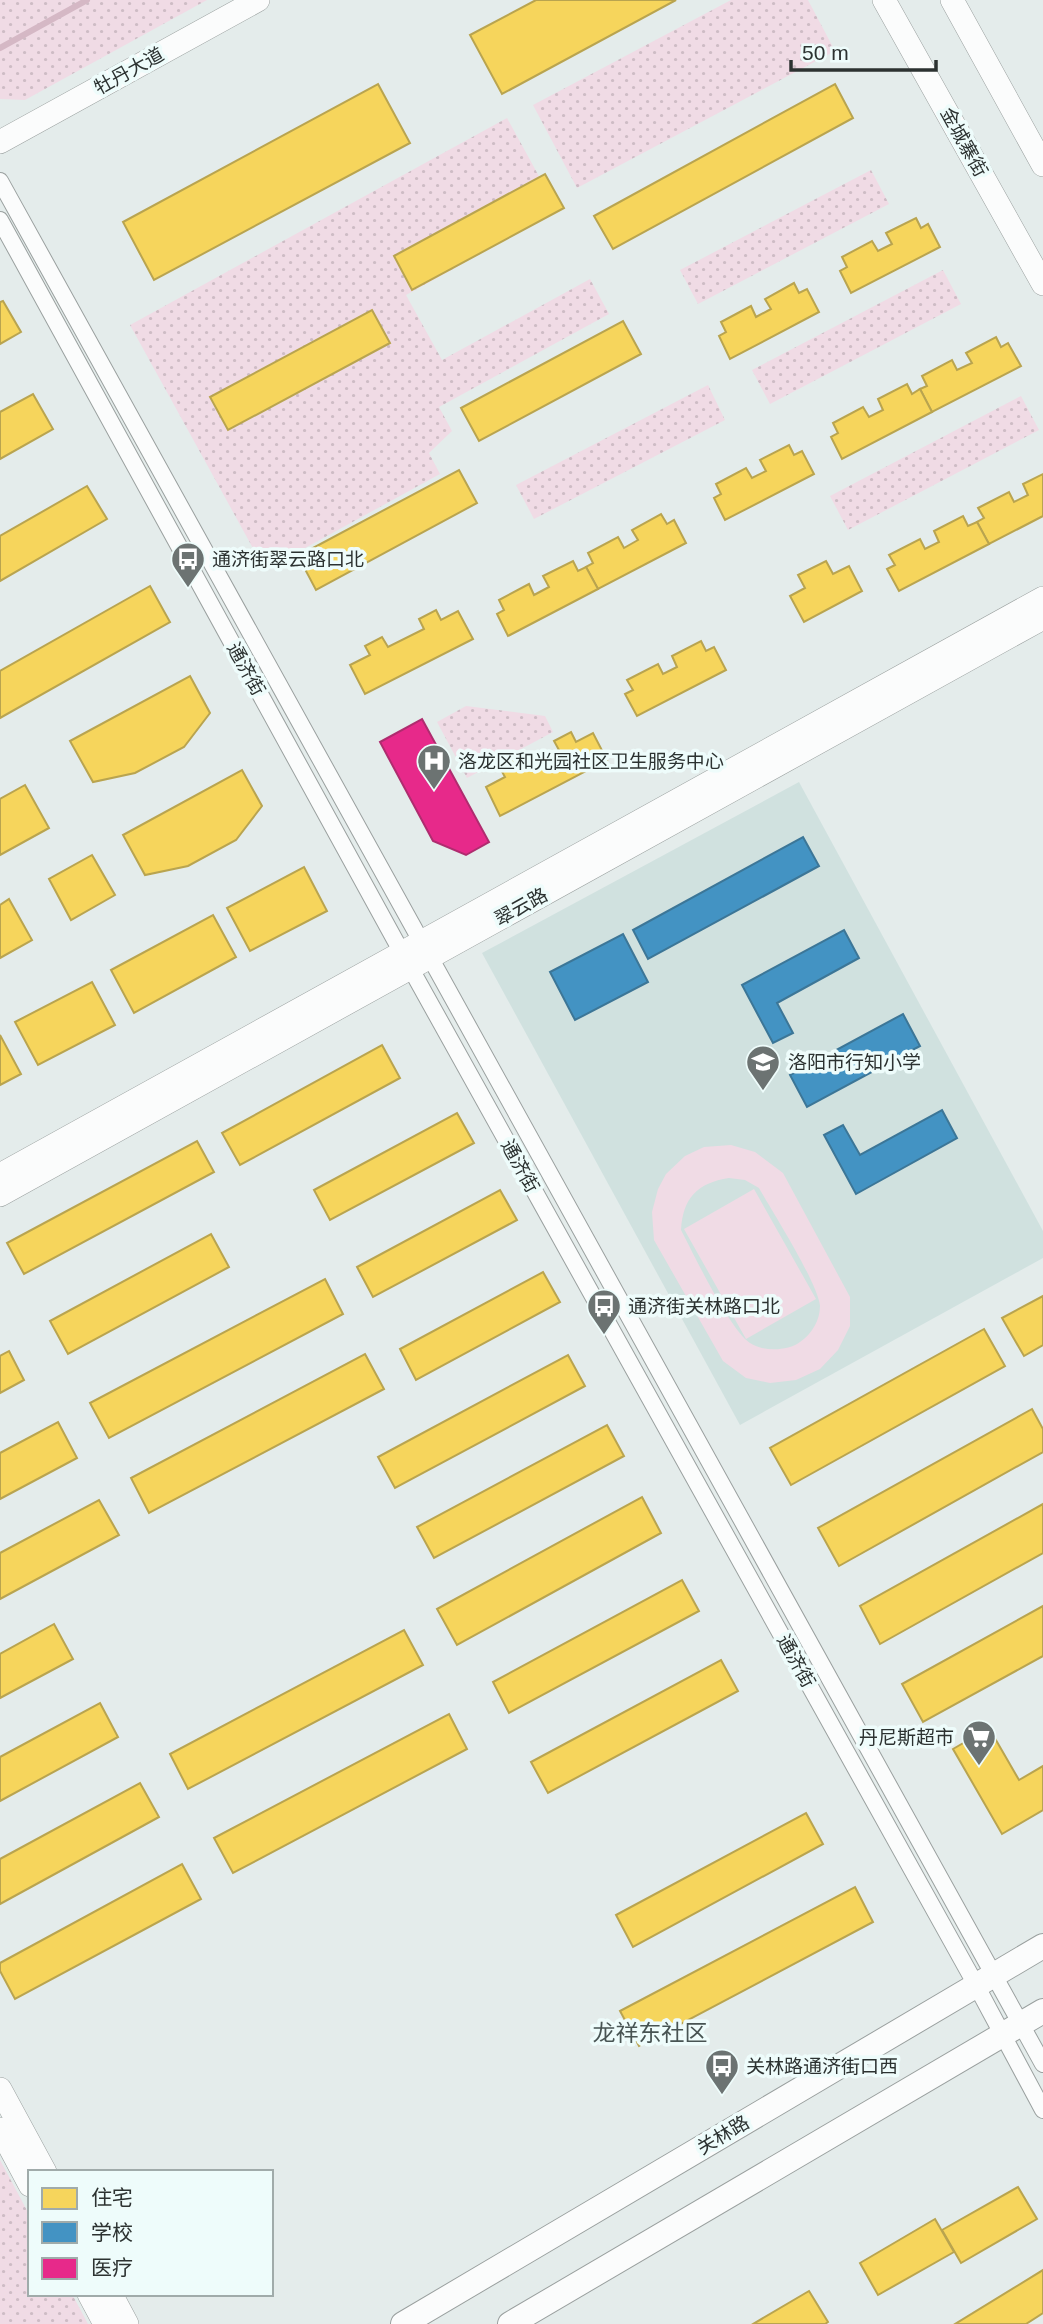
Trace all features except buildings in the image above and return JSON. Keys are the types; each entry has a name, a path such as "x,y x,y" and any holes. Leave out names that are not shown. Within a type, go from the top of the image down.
{"main road":[{"name":"关林路","path":"402,2324 1043,1946"},
{"path":"510,2324 1043,2011"}],"street":[{"name":"牡丹大道","path":"0,142 258,0"},
{"name":"金城寨街","path":"884,0 1043,284"},
{"path":"952,0 1043,165"},
{"name":"通济街","path":"0,181 426,948 985,1980 1012,2030 1043,2110"},
{"name":"通济街","path":"0,220 406,960 985,1980"},
{"name":"翠云路","path":"0,1195 426,948 1043,598"},
{"name":"翠云路","path":"426,948 1043,618"},
{"name":"翠云路","path":"0,1175 406,960"},
{"name":"通济街","path":"1012,2030 1043,2064"},
{"path":"0,2089 44,2170"},
{"path":"0,2129 28,2181"},
{"path":"90,2296 105,2324"},
{"path":"112,2296 127,2324"}],"shaded area":[{"path":"0,0 207,0 25,100 0,99"},
{"path":"731,0 808,0 835,51 577,188 533,105"},
{"path":"507,118 558,211 406,295 442,360 590,279 609,314 439,407 452,431 429,453 440,474 265,570 130,325"},
{"path":"871,170 889,204 698,304 680,270"},
{"path":"943,270 961,304 770,404 752,370"},
{"path":"708,385 725,420 534,519 516,485"},
{"path":"1021,396 1039,430 848,530 830,496"},
{"path":"466,706 545,716 553,732 467,778 437,722"},
{"name":"洛阳市行知小学","path":"799,782 1043,1231 1043,1258 740,1425 482,953"},
{"path":"731,1145 755,1152 783,1173 850,1297 850,1326 838,1350 820,1369 796,1380 770,1383 746,1378 723,1361 654,1240 652,1212 658,1189 666,1174 685,1156 704,1147","holes":["729,1178 745,1180 759,1188 803,1265 820,1306 819,1316 808,1335 789,1347 762,1348 750,1343 742,1335 713,1291 681,1230 685,1209 700,1188"]},
{"path":"754,1189 816,1299 746,1339 684,1229"},
{"path":"0,2160 28,2212 28,2296 73,2296 88,2324 0,2324"}],"waterway":[{"path":"0,48 87,0"}],"place":[{"name":"通济街翠云路口北","path":"188,589"},
{"name":"洛龙区和光园社区卫生服务中心","path":"434,791"},
{"name":"洛阳市行知小学","path":"763,1092"},
{"name":"通济街关林路口北","path":"604,1336"},
{"name":"丹尼斯超市","path":"979,1767"},
{"name":"关林路通济街口西","path":"722,2096"}],"district":[{"name":"龙祥东社区","path":"650,2033"}]}
